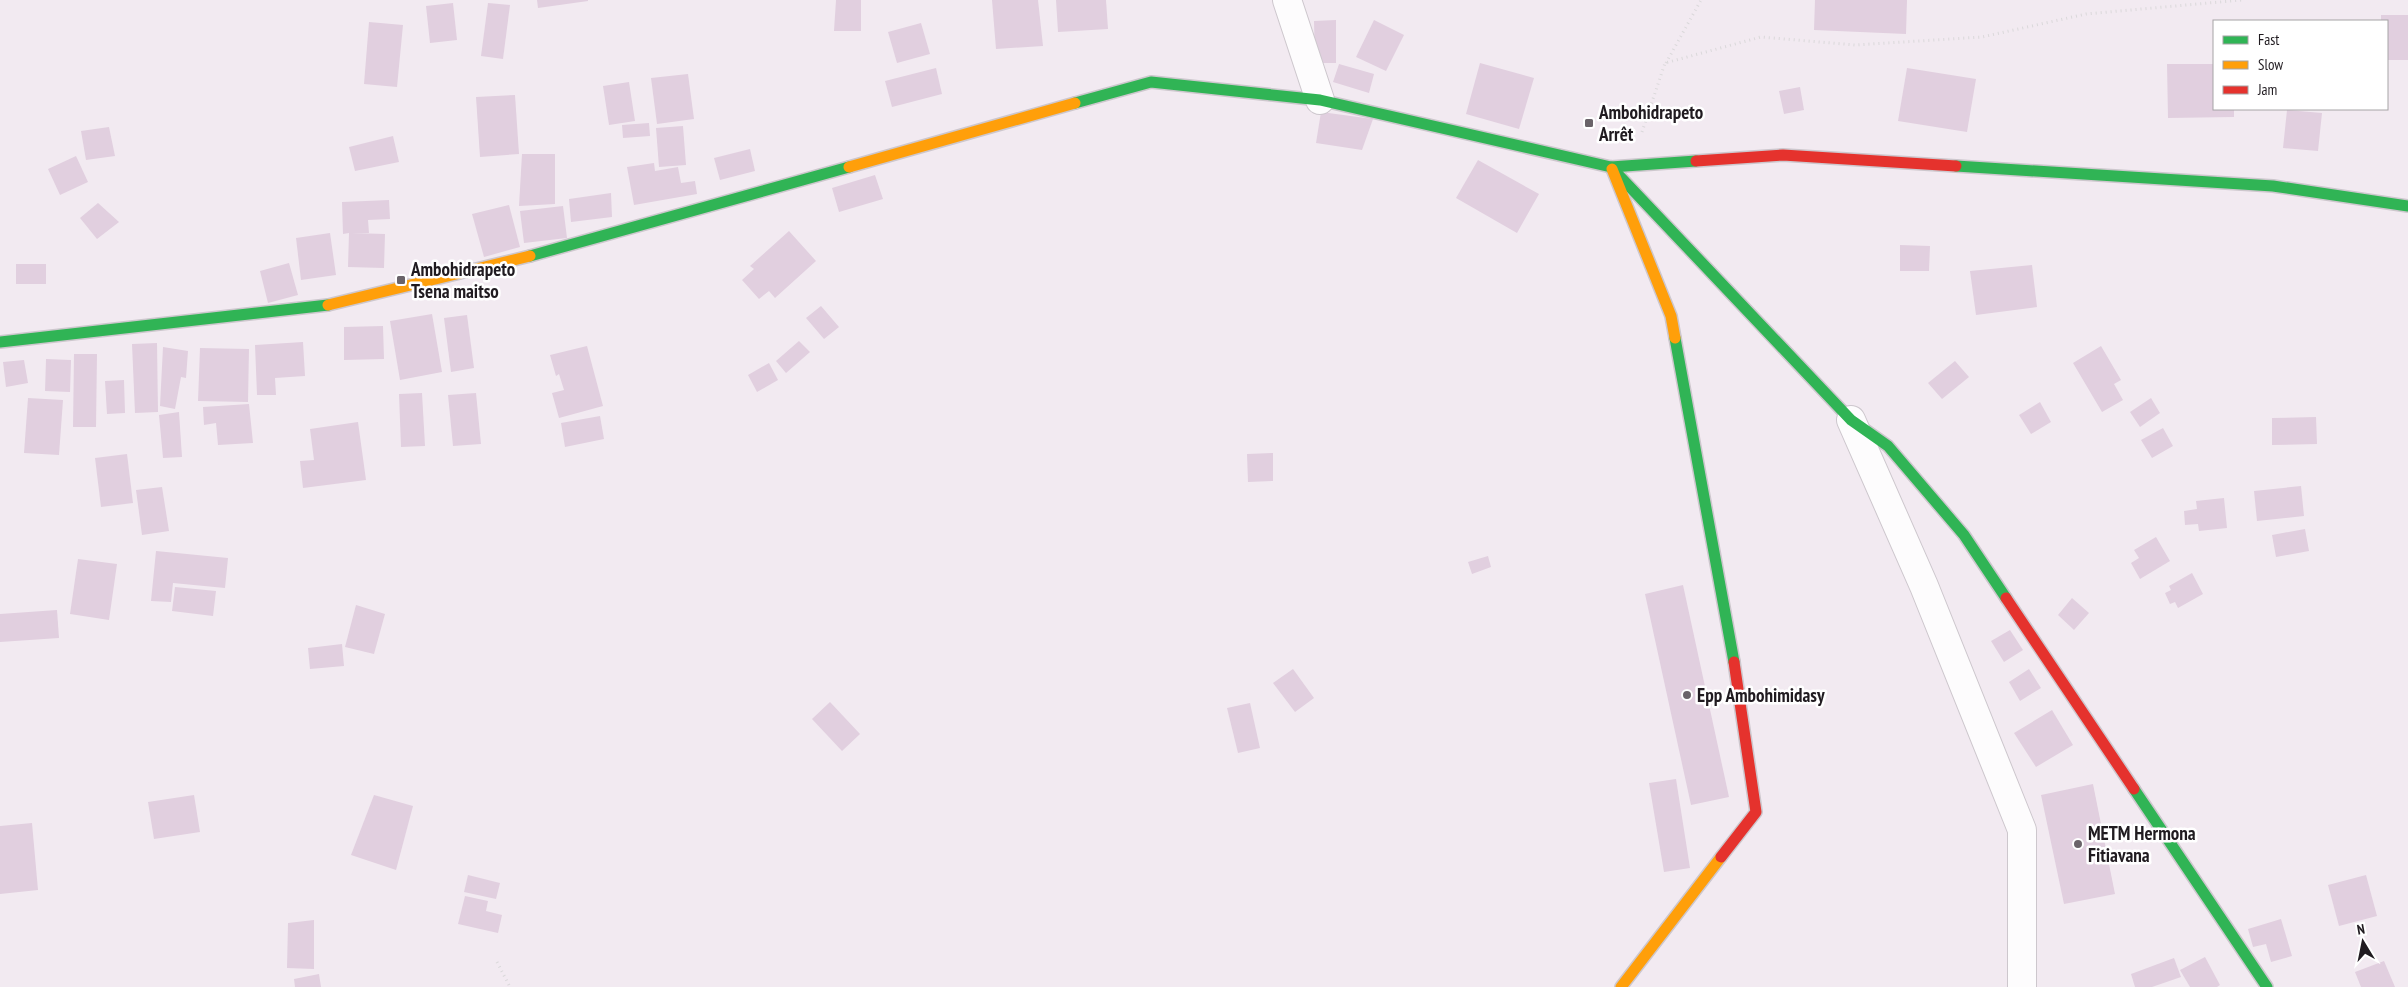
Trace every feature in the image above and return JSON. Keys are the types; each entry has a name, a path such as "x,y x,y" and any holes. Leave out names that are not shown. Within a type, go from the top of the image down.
{"street":[{"path":"1287,0 1320,100"},
{"path":"0,342 331,305 534,256 1151,82 1320,100 1612,167 1783,155 2273,186 2408,206"},
{"path":"1612,167 1851,420 1888,446 1964,535 2267,987"},
{"path":"1612,167 1671,316 1726,610 1756,812 1621,987"},
{"path":"1851,420 1924,586 2022,830 2022,987"}],"path":[{"path":"1612,167 1630,156 1645,126 1665,63 1701,0"},
{"path":"1665,63 1761,37 1855,45 1982,36 2086,14 2242,0"},
{"path":"497,962 510,987"}],"building":[{"path":"537,0 588,0 588,1 538,8"},
{"path":"836,0 861,0 861,31 834,31"},
{"path":"992,0 1038,0 1043,46 996,49"},
{"path":"1056,0 1106,0 1108,29 1058,32"},
{"path":"1815,0 1907,0 1906,34 1814,30"},
{"path":"453,3 457,40 430,43 426,6"},
{"path":"488,3 510,5 503,59 481,56"},
{"path":"2381,15 2408,15 2408,60 2388,60 2388,20 2381,20"},
{"path":"1336,20 1336,63 1315,63 1314,21"},
{"path":"1374,20 1404,35 1386,71 1356,57"},
{"path":"369,22 403,25 397,87 364,84"},
{"path":"921,23 930,54 897,63 888,32"},
{"path":"1480,63 1534,78 1519,129 1466,114"},
{"path":"1339,64 1374,74 1369,93 1333,82"},
{"path":"2167,64 2213,64 2213,110 2234,110 2234,117 2168,118"},
{"path":"936,68 942,94 892,107 885,81"},
{"path":"1907,68 1976,79 1967,132 1898,121"},
{"path":"688,74 694,119 657,124 651,78"},
{"path":"629,82 635,121 609,125 603,86"},
{"path":"1800,87 1804,110 1784,114 1779,91"},
{"path":"515,95 519,154 480,157 476,97"},
{"path":"2287,110 2322,113 2318,151 2283,148"},
{"path":"1321,112 1373,119 1362,150 1316,143"},
{"path":"649,123 650,136 623,138 622,125"},
{"path":"683,126 686,165 659,167 656,128"},
{"path":"109,127 115,156 86,160 81,131"},
{"path":"393,136 399,162 355,171 349,147"},
{"path":"750,149 755,171 720,180 714,158"},
{"path":"522,154 555,154 555,204 519,206"},
{"path":"76,156 88,182 60,195 48,169"},
{"path":"1478,160 1539,194 1517,233 1456,198"},
{"path":"654,163 655,171 678,167 681,183 695,181 697,194 634,205 627,167"},
{"path":"875,175 883,199 839,212 832,188"},
{"path":"611,193 612,217 571,222 569,199"},
{"path":"389,200 390,219 368,220 369,233 352,233 385,234 384,268 348,267 349,233 343,234 342,202"},
{"path":"98,203 119,222 97,239 80,218"},
{"path":"509,205 520,247 484,257 472,214"},
{"path":"563,206 567,238 524,243 520,211"},
{"path":"789,231 816,261 775,298 769,291 759,299 742,280 754,269 750,266"},
{"path":"330,233 336,275 301,280 296,238"},
{"path":"1900,245 1930,246 1929,271 1900,271"},
{"path":"289,263 298,295 268,303 260,271"},
{"path":"16,264 46,264 46,284 16,284"},
{"path":"2032,265 2037,307 1976,315 1970,271"},
{"path":"821,306 839,327 824,339 806,318"},
{"path":"432,314 442,372 400,380 390,321"},
{"path":"467,315 474,368 451,372 444,318"},
{"path":"383,326 384,359 344,360 344,327"},
{"path":"799,341 810,352 786,373 776,361"},
{"path":"303,342 305,376 275,378 276,395 257,395 255,345"},
{"path":"157,343 158,412 135,413 132,344"},
{"path":"587,346 603,406 559,418 552,393 564,390 559,374 556,376 550,355"},
{"path":"2101,346 2121,380 2114,384 2123,400 2102,412 2073,363"},
{"path":"163,347 188,351 186,378 181,377 175,409 160,406"},
{"path":"200,348 249,349 248,402 198,401"},
{"path":"74,354 97,354 96,427 73,427"},
{"path":"46,359 71,360 70,392 45,391"},
{"path":"24,360 28,383 6,387 3,362"},
{"path":"1955,361 1969,377 1942,399 1928,383"},
{"path":"769,363 778,380 757,392 748,375"},
{"path":"124,380 125,413 107,414 105,381"},
{"path":"422,393 425,446 401,447 399,394"},
{"path":"476,393 481,444 453,446 448,395"},
{"path":"28,398 63,400 59,455 24,453"},
{"path":"2151,398 2160,413 2140,427 2130,412"},
{"path":"2040,402 2051,422 2031,434 2019,415"},
{"path":"249,404 253,443 218,445 216,423 204,425 203,407"},
{"path":"179,412 182,457 163,458 159,415"},
{"path":"600,416 604,439 565,447 561,423"},
{"path":"2316,417 2317,444 2272,445 2272,418"},
{"path":"358,422 366,480 303,488 300,461 314,460 310,429"},
{"path":"2163,428 2173,446 2152,458 2141,440"},
{"path":"1273,453 1273,481 1248,482 1247,454"},
{"path":"127,454 133,503 101,507 95,458"},
{"path":"2301,486 2304,516 2257,521 2254,491"},
{"path":"162,487 169,531 142,535 136,490"},
{"path":"2224,498 2227,528 2199,531 2198,524 2185,525 2184,511 2197,509 2196,501"},
{"path":"2305,529 2309,551 2276,557 2272,535"},
{"path":"2156,537 2170,561 2140,579 2131,563 2139,558 2134,550"},
{"path":"156,551 228,558 225,588 173,583 171,602 151,601"},
{"path":"1488,556 1491,567 1472,574 1468,562"},
{"path":"78,559 117,564 109,620 70,614"},
{"path":"2192,573 2203,594 2178,608 2175,602 2170,604 2165,593 2171,590 2169,586"},
{"name":"Epp Ambohimidasy","path":"1683,585 1729,797 1691,805 1645,594"},
{"path":"175,587 216,591 213,616 172,611"},
{"path":"2072,598 2089,613 2074,630 2058,615"},
{"path":"356,605 385,614 374,654 345,647"},
{"path":"57,610 59,638 0,642 0,614"},
{"path":"2010,630 2023,650 2004,662 1991,641"},
{"path":"342,644 344,666 310,669 308,648"},
{"path":"1293,669 1314,698 1295,712 1273,683"},
{"path":"2029,669 2041,688 2020,701 2009,682"},
{"path":"830,702 860,734 842,751 812,719"},
{"path":"1250,703 1260,748 1238,753 1227,708"},
{"path":"2052,710 2073,745 2036,767 2014,733"},
{"path":"1676,779 1690,868 1664,872 1649,783"},
{"name":"METM Hermona Fitiavana","path":"2093,784 2115,894 2064,904 2041,795"},
{"path":"194,795 200,832 154,839 148,802"},
{"path":"374,795 413,806 396,870 351,855"},
{"path":"32,823 38,890 0,894 0,826"},
{"path":"468,875 500,883 496,899 464,892"},
{"path":"2366,875 2377,916 2339,926 2328,885"},
{"path":"465,896 488,901 486,911 502,915 498,933 458,924"},
{"path":"2281,919 2292,956 2271,962 2266,944 2253,947 2248,929"},
{"path":"314,920 314,969 287,968 288,923"},
{"path":"2205,957 2220,985 2217,987 2190,987 2180,970"},
{"path":"2174,958 2181,977 2152,987 2135,987 2131,974"},
{"path":"2384,961 2395,987 2361,987 2355,972"},
{"path":"319,974 321,987 295,987 294,979"}],"traffic: fast":[{"path":"1075,103 1151,82 1320,100 1611,167 1696,161"},
{"path":"1956,166 2273,186 2408,206"},
{"path":"530,256 849,167"},
{"path":"1612,169 1611,167 1851,420 1888,446 1964,535 2006,598"},
{"path":"0,342 328,305"},
{"path":"1675,338 1734,662"},
{"path":"2134,789 2267,987"}],"traffic: slow":[{"path":"849,167 1075,103"},
{"path":"1612,169 1671,316 1675,338"},
{"path":"328,305 530,256"},
{"path":"1621,987 1721,857"}],"traffic: jam":[{"path":"1696,161 1783,155 1956,166"},
{"path":"2006,598 2134,789"},
{"path":"1721,857 1756,812 1734,662"}],"place":[{"name":"Ambohidrapeto Arrêt","path":"1589,123"},
{"name":"Ambohidrapeto Tsena maitso","path":"401,280"},
{"name":"Epp Ambohimidasy","path":"1687,695"},
{"name":"METM Hermona Fitiavana","path":"2078,844"}]}
